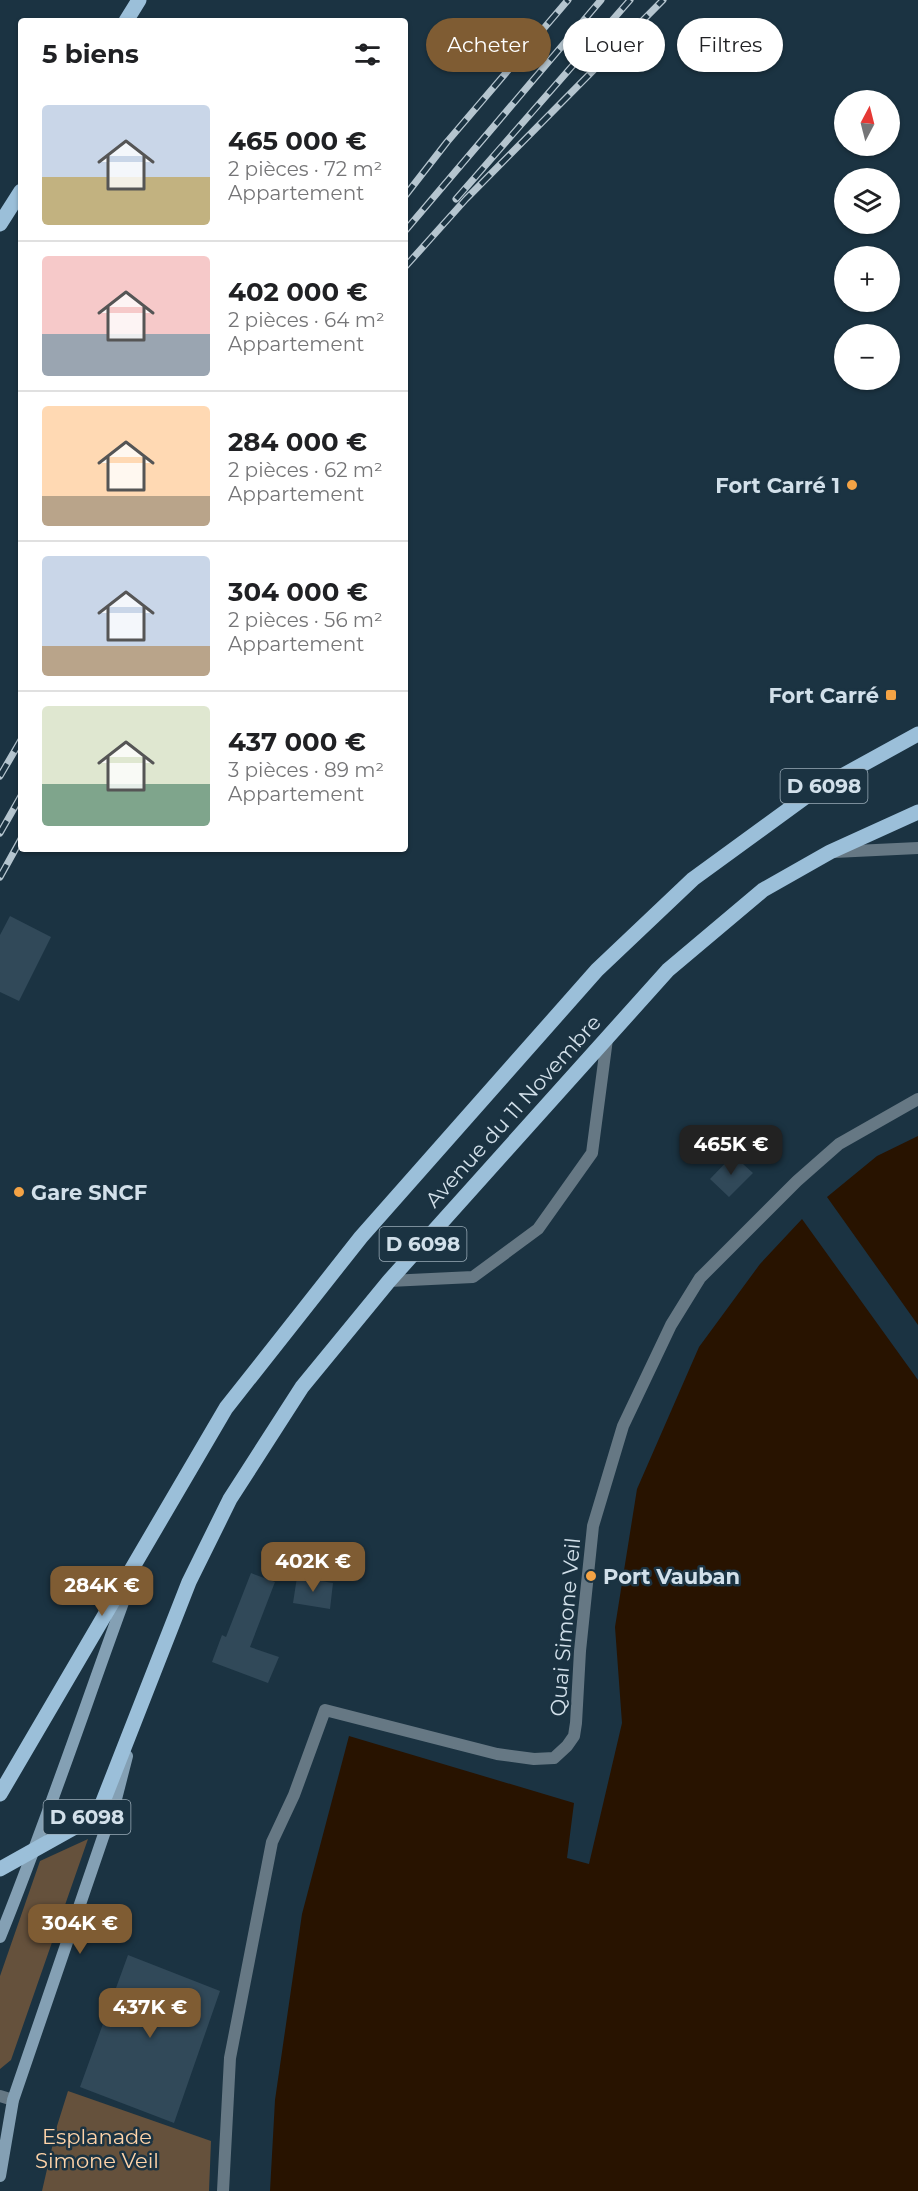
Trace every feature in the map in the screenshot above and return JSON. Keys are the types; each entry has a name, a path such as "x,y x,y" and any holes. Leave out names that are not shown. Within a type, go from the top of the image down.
{"main road":[{"path":"128,18 139,0"},
{"path":"0,224 18,196"},
{"name":"Avenue du 11 Novembre","path":"144,1545 233,1399 361,1237 597,970 693,879 811,793 918,734"},
{"name":"Avenue du 11 Novembre","path":"133,1728 189,1582 230,1500 302,1387 388,1281 668,970 763,890 830,852 918,812"},
{"name":"D 6098","path":"0,1794 144,1545"},
{"name":"D 6098","path":"0,1869 77,1826 102,1804 133,1728"}],"street":[{"path":"830,852 918,848"},
{"path":"388,1281 473,1277 538,1229 592,1153 607,1039"},
{"name":"Quai Simone Veil","path":"223,2191 230,2058 272,1842 294,1795 325,1710 497,1754 534,1759 554,1758 567,1746 574,1736 576,1723 580,1651 593,1526 623,1426 671,1324 700,1278 798,1181 839,1144 918,1098"},
{"name":"Avenue du 11 Novembre","path":"0,1937 35,1851 62,1769 144,1545"},
{"name":"Avenue du 11 Novembre","path":"0,2176 13,2100 117,1799 133,1728"},
{"path":"0,2096 13,2100"}],"green space":[{"path":"88,1839 11,2060 0,2069 0,1976 40,1861"},
{"name":"Esplanade Simone Veil","path":"68,2091 211,2141 209,2191 42,2191 57,2126"}],"shaded area":[{"path":"918,1136 918,1325 827,1197 877,1156"},
{"name":"Port Vauban","path":"802,1219 918,1380 918,2191 270,2191 275,2100 302,1914 349,1736 574,1803 567,1858 589,1864 622,1723 615,1627 637,1489 699,1347 760,1264"}],"building":[{"path":"10,916 51,937 19,1001 0,992 0,935"},
{"path":"733,1155 753,1173 729,1197 710,1179"},
{"path":"251,1573 275,1582 250,1647 279,1657 268,1683 212,1662 222,1635 226,1637"},
{"path":"297,1577 333,1583 330,1609 293,1603"},
{"path":"128,1955 220,1991 174,2123 80,2087"}],"railway":[{"path":"408,192 447,142 568,0"},
{"path":"408,227 601,0"},
{"path":"456,199 630,0"},
{"path":"408,264 466,199 663,0"},
{"path":"0,776 18,745"},
{"path":"0,833 18,801"},
{"path":"0,877 18,844"}],"place":[{"name":"Fort Carré 1","path":"852,485"},
{"name":"Fort Carré","path":"891,695"},
{"name":"Gare SNCF","path":"19,1192"},
{"name":"Port Vauban","path":"591,1576"}]}
